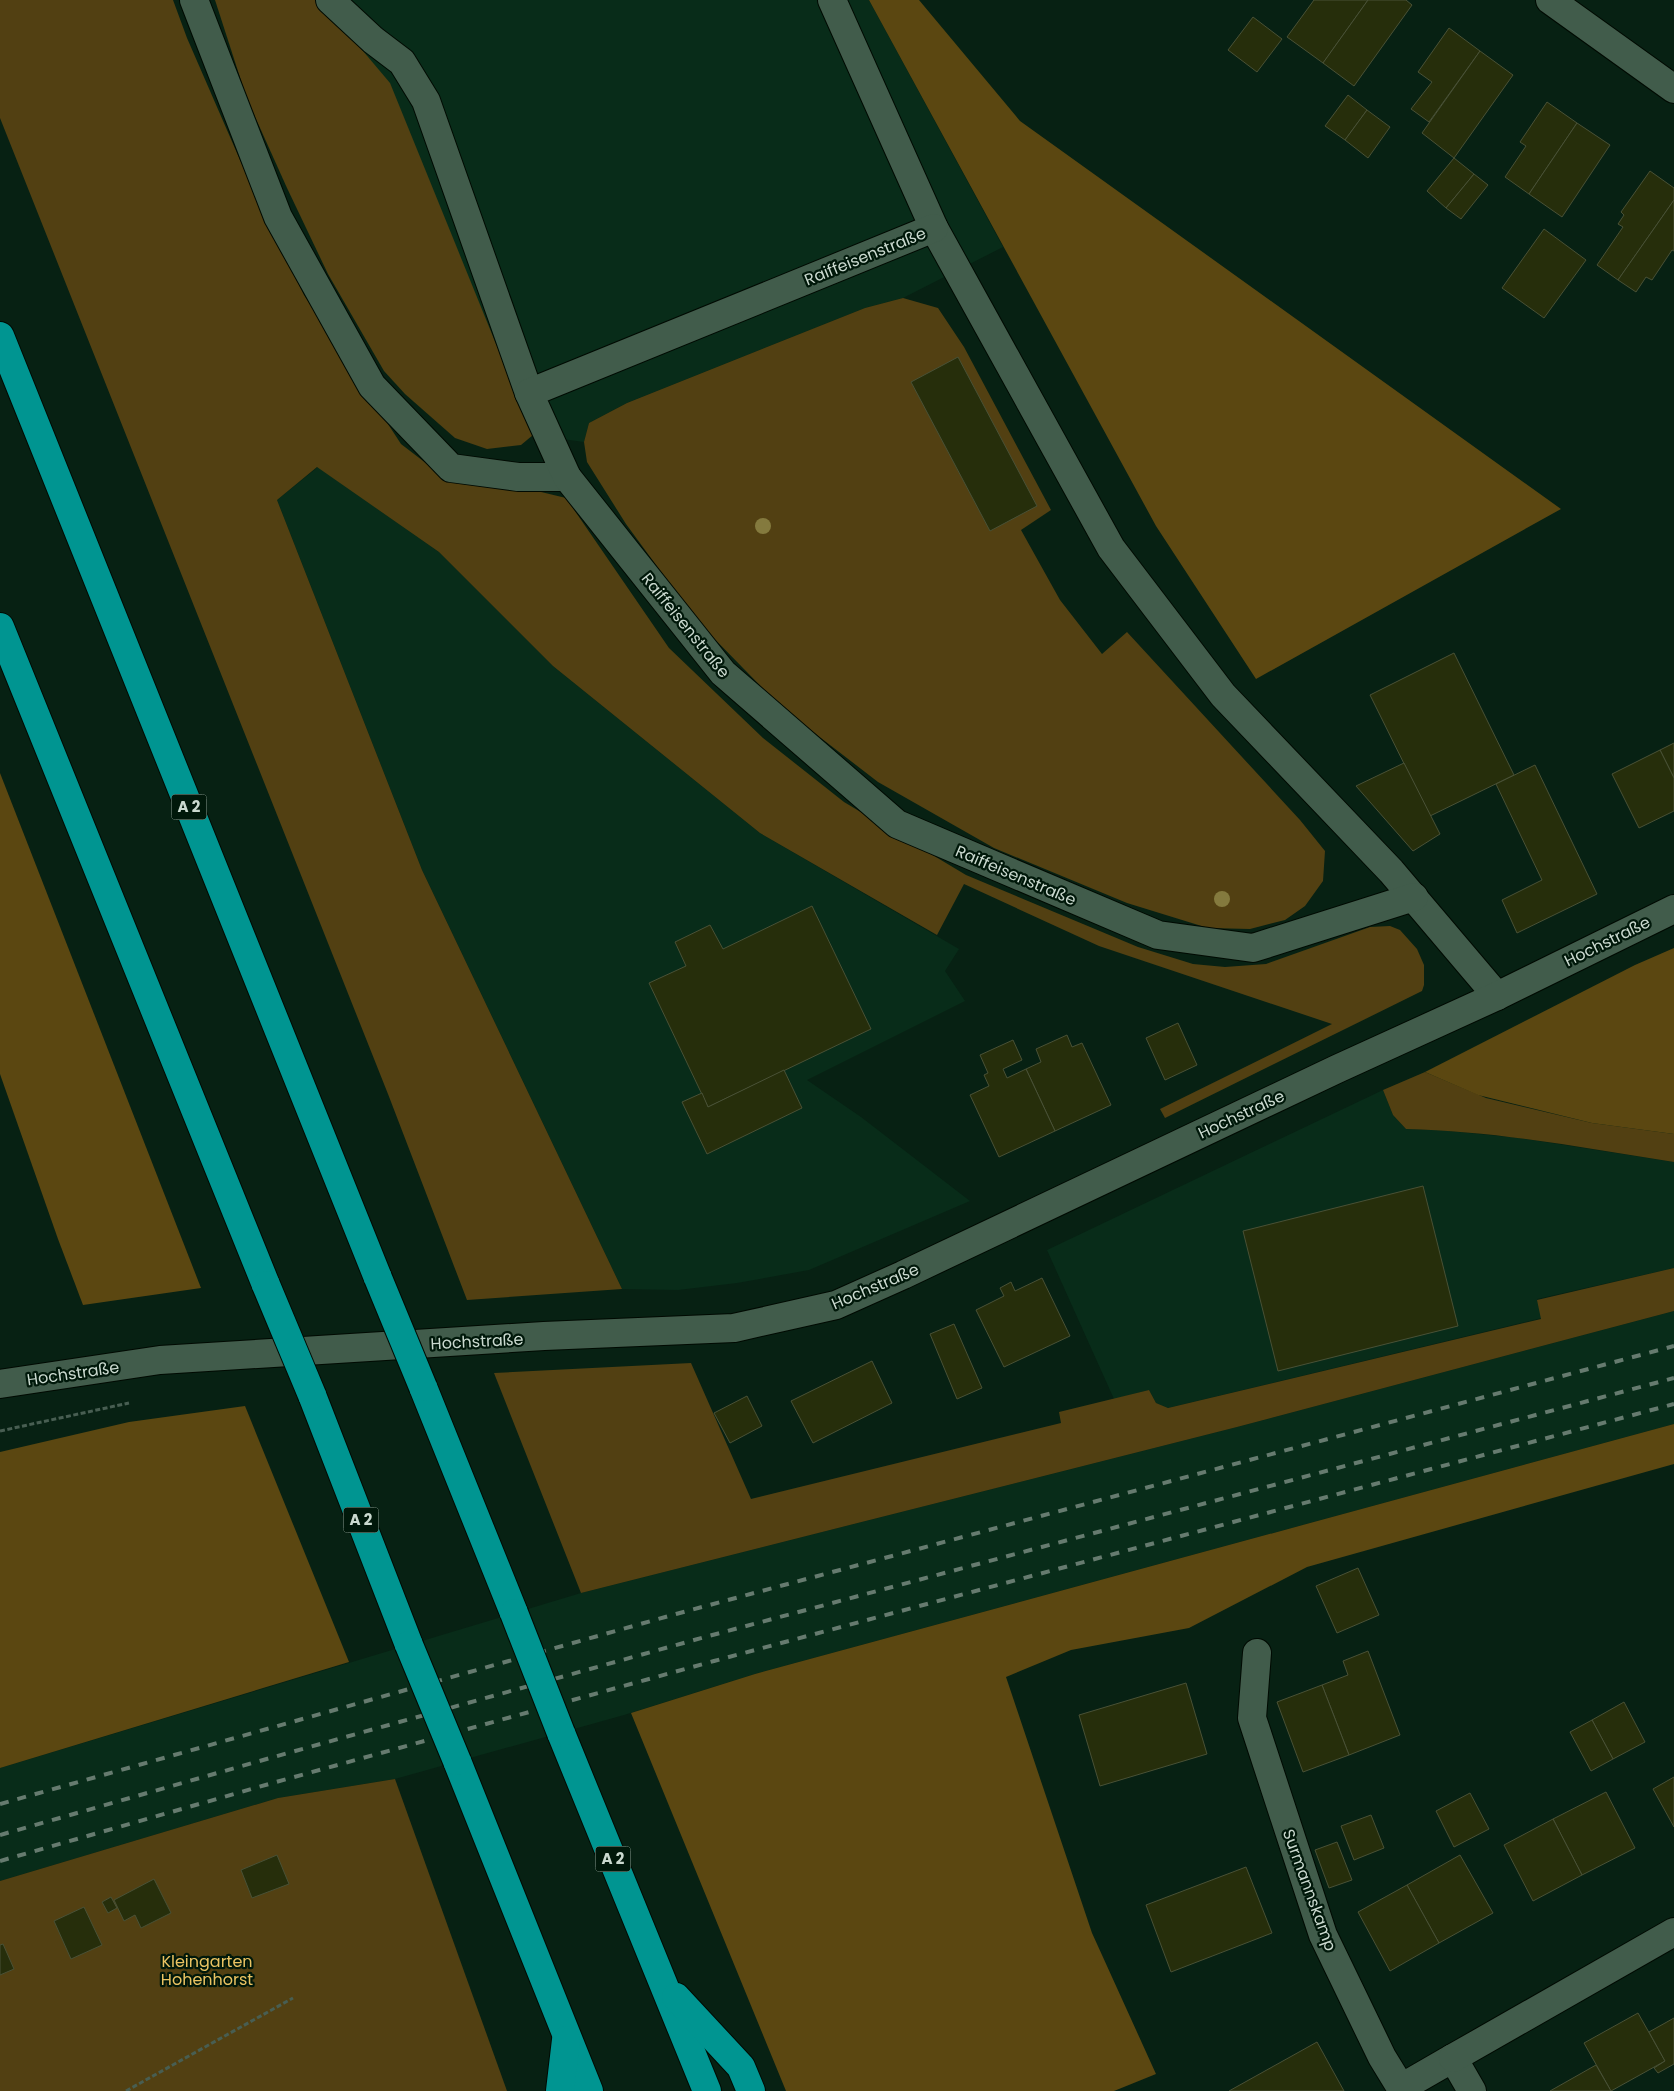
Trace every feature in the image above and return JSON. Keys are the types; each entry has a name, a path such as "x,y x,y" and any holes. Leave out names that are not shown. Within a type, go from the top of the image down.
{"highway":[{"name":"A 2","path":"0,336 706,2091"},
{"name":"A 2","path":"0,627 266,1285 312,1394 409,1645 589,2091"},
{"path":"665,1986 741,2067 751,2091"},
{"path":"560,2091 567,2036"}],"street":[{"path":"194,0 278,217 372,386 451,468 518,477 567,477"},
{"path":"330,0 373,40 402,62 426,101 529,394"},
{"name":"Raiffeisenstraße","path":"832,0 934,228 1111,548 1224,695 1391,871 1497,996"},
{"path":"1550,0 1674,89"},
{"name":"Raiffeisenstraße","path":"934,228 529,394 567,477 723,673 897,824 1158,935 1252,948 1414,897"},
{"name":"Hochstraße","path":"0,1384 160,1360 544,1336 734,1328 836,1305 1337,1069 1497,996 1674,909"},
{"name":"Surmannskamp","path":"1257,1653 1252,1718 1323,1935 1382,2057 1401,2088 1674,1932"},
{"path":"1453,2058 1472,2091"}],"path":[{"path":"126,2091 293,1998"}],"shaded area":[{"path":"320,0 869,0 1003,247 903,298 865,308 627,403 589,423 584,442 533,435"},
{"path":"869,0 919,0 1020,121 1561,509 1256,679 1156,526"},
{"path":"318,467 439,552 553,666 760,833 959,949 945,971 965,1001 807,1080 861,1117 970,1201 809,1270 737,1283 678,1290 622,1289 422,870 277,500"},
{"path":"0,773 201,1288 83,1305 0,1074"},
{"path":"1674,948 1674,1134 1592,1123 1478,1095 1425,1072 1635,965"},
{"path":"1383,1090 1393,1115 1406,1129 1439,1130 1519,1138 1674,1162 1674,1268 1537,1299 1542,1318 1168,1408 1156,1403 1149,1390 1114,1399 1047,1250"},
{"path":"1674,1311 1674,1424 755,1674 624,1715 395,1779 278,1798 0,1881 0,1768 581,1593 1237,1427"},
{"path":"245,1406 349,1662 0,1768 0,1452 129,1422"},
{"path":"1674,1424 1674,1464 1307,1567 1189,1628 1071,1650 1006,1677 1092,1933 1156,2074 1114,2091 786,2091 631,1713 755,1674"}],"green space":[{"path":"0,0 173,0 187,38 257,199 304,295 401,444 444,477 537,491 566,498 669,648 763,738 844,802 966,875 1138,947 1193,964 1225,967 1266,964 1370,927 1390,926 1400,930 1417,949 1424,965 1424,985 1422,991 1165,1118 1160,1109 1332,1024 1099,946 964,884 937,935 760,833 553,666 439,552 317,467 277,500 422,870 622,1289 467,1300 388,1094 0,118"},
{"path":"215,0 320,0 390,83 533,435 521,445 487,449 455,438 405,394 384,371 328,274 287,188 247,99"},
{"path":"903,298 938,308 964,347 1051,510 1021,530 1060,600 1102,654 1127,632 1300,820 1325,851 1323,881 1305,906 1285,920 1250,929 1208,928 1127,903 994,848 878,782 782,708 697,621 626,524 587,462 584,442 589,423 627,403 865,308"},
{"path":"1425,1072 1486,1098 1592,1123 1674,1134 1674,1162 1507,1137 1440,1130 1406,1129 1393,1115 1383,1090"},
{"path":"1674,1268 1674,1311 1237,1427 581,1593 494,1373 691,1363 751,1499 1061,1423 1059,1412 1149,1390 1156,1403 1168,1408 1541,1319 1537,1300"},
{"name":"Kleingarten Hohenhorst","path":"395,1779 507,2091 0,2091 0,1881 278,1798"}],"building":[{"path":"1314,0 1368,0 1323,63 1287,37"},
{"path":"1368,0 1406,0 1412,5 1354,86 1323,63"},
{"path":"1253,17 1282,39 1257,72 1228,50"},
{"path":"1449,28 1480,51 1429,122 1411,109 1432,82 1418,72"},
{"path":"1480,51 1513,75 1454,158 1422,133"},
{"path":"1348,95 1367,110 1345,140 1325,126"},
{"path":"1547,102 1577,123 1529,194 1505,177 1526,146 1520,142"},
{"path":"1367,110 1390,127 1368,158 1345,140"},
{"path":"1577,123 1610,145 1562,217 1529,194"},
{"path":"1454,158 1474,174 1446,208 1427,191"},
{"path":"1650,171 1674,188 1674,200 1618,280 1597,265 1623,227 1618,224 1624,215 1621,212"},
{"path":"1474,174 1488,185 1461,219 1446,208"},
{"path":"1674,200 1674,251 1672,250 1652,280 1646,277 1636,292 1618,280"},
{"path":"1544,229 1586,260 1544,318 1502,288"},
{"path":"958,357 1037,506 990,531 911,382"},
{"path":"1454,653 1514,775 1430,816 1370,695"},
{"path":"1674,743 1674,778 1660,750"},
{"path":"1660,750 1674,778 1674,811 1639,828 1612,774"},
{"path":"1404,763 1440,834 1413,851 1356,786"},
{"path":"1535,765 1597,894 1517,933 1502,900 1542,880 1496,784"},
{"path":"812,906 871,1029 708,1107 649,983 686,966 675,942 710,925 723,949"},
{"path":"1178,1023 1197,1065 1165,1080 1146,1038"},
{"path":"1067,1035 1072,1047 1082,1043 1111,1105 1055,1131 1026,1069 1041,1062 1036,1049"},
{"path":"1013,1040 1022,1060 1003,1069 1007,1078 1026,1069 1055,1131 999,1157 970,1095 989,1086 984,1075 988,1073 980,1055"},
{"path":"784,1070 802,1108 707,1154 682,1102 702,1093 708,1107"},
{"path":"1423,1186 1458,1326 1278,1371 1243,1231"},
{"path":"1042,1278 1070,1336 1004,1367 976,1310 1004,1296 1000,1288 1011,1282 1015,1291"},
{"path":"954,1324 982,1388 957,1399 930,1334"},
{"path":"872,1361 892,1403 813,1443 791,1401"},
{"path":"747,1396 762,1426 730,1443 714,1413"},
{"path":"1358,1568 1379,1615 1337,1633 1316,1586"},
{"path":"1368,1651 1400,1735 1349,1755 1322,1685 1348,1675 1343,1661"},
{"path":"1186,1683 1207,1754 1100,1786 1079,1715"},
{"path":"1322,1685 1349,1755 1303,1772 1277,1702"},
{"path":"1624,1702 1645,1742 1613,1759 1592,1720"},
{"path":"1592,1720 1613,1759 1591,1771 1570,1732"},
{"path":"1674,1777 1674,1827 1653,1789"},
{"path":"1606,1792 1635,1848 1582,1875 1553,1819"},
{"path":"1470,1793 1489,1829 1454,1847 1436,1811"},
{"path":"1371,1815 1384,1848 1354,1860 1341,1826"},
{"path":"1553,1819 1582,1875 1533,1901 1504,1845"},
{"path":"1337,1842 1352,1880 1329,1888 1315,1850"},
{"path":"277,1855 289,1884 252,1898 241,1870"},
{"path":"1460,1855 1493,1913 1439,1943 1407,1885"},
{"path":"1246,1867 1272,1933 1171,1972 1146,1905"},
{"path":"154,1879 171,1913 141,1928 135,1915 124,1921 114,1900"},
{"path":"1407,1885 1439,1943 1390,1971 1358,1912"},
{"path":"111,1897 117,1908 108,1913 102,1902"},
{"path":"84,1907 102,1945 71,1959 54,1921"},
{"path":"3,1944 14,1969 0,1975 0,1945"},
{"path":"1638,2013 1665,2061 1611,2091 1584,2043"},
{"path":"1674,2018 1674,2064 1658,2073 1654,2068 1665,2061 1649,2032"},
{"path":"1317,2042 1344,2091 1229,2091"},
{"path":"1596,2065 1611,2091 1550,2091"}],"railway":[{"path":"0,1804 676,1614 1674,1346"},
{"path":"0,1835 705,1637 1674,1378"},
{"path":"0,1861 276,1782 714,1661 1674,1404"}]}
